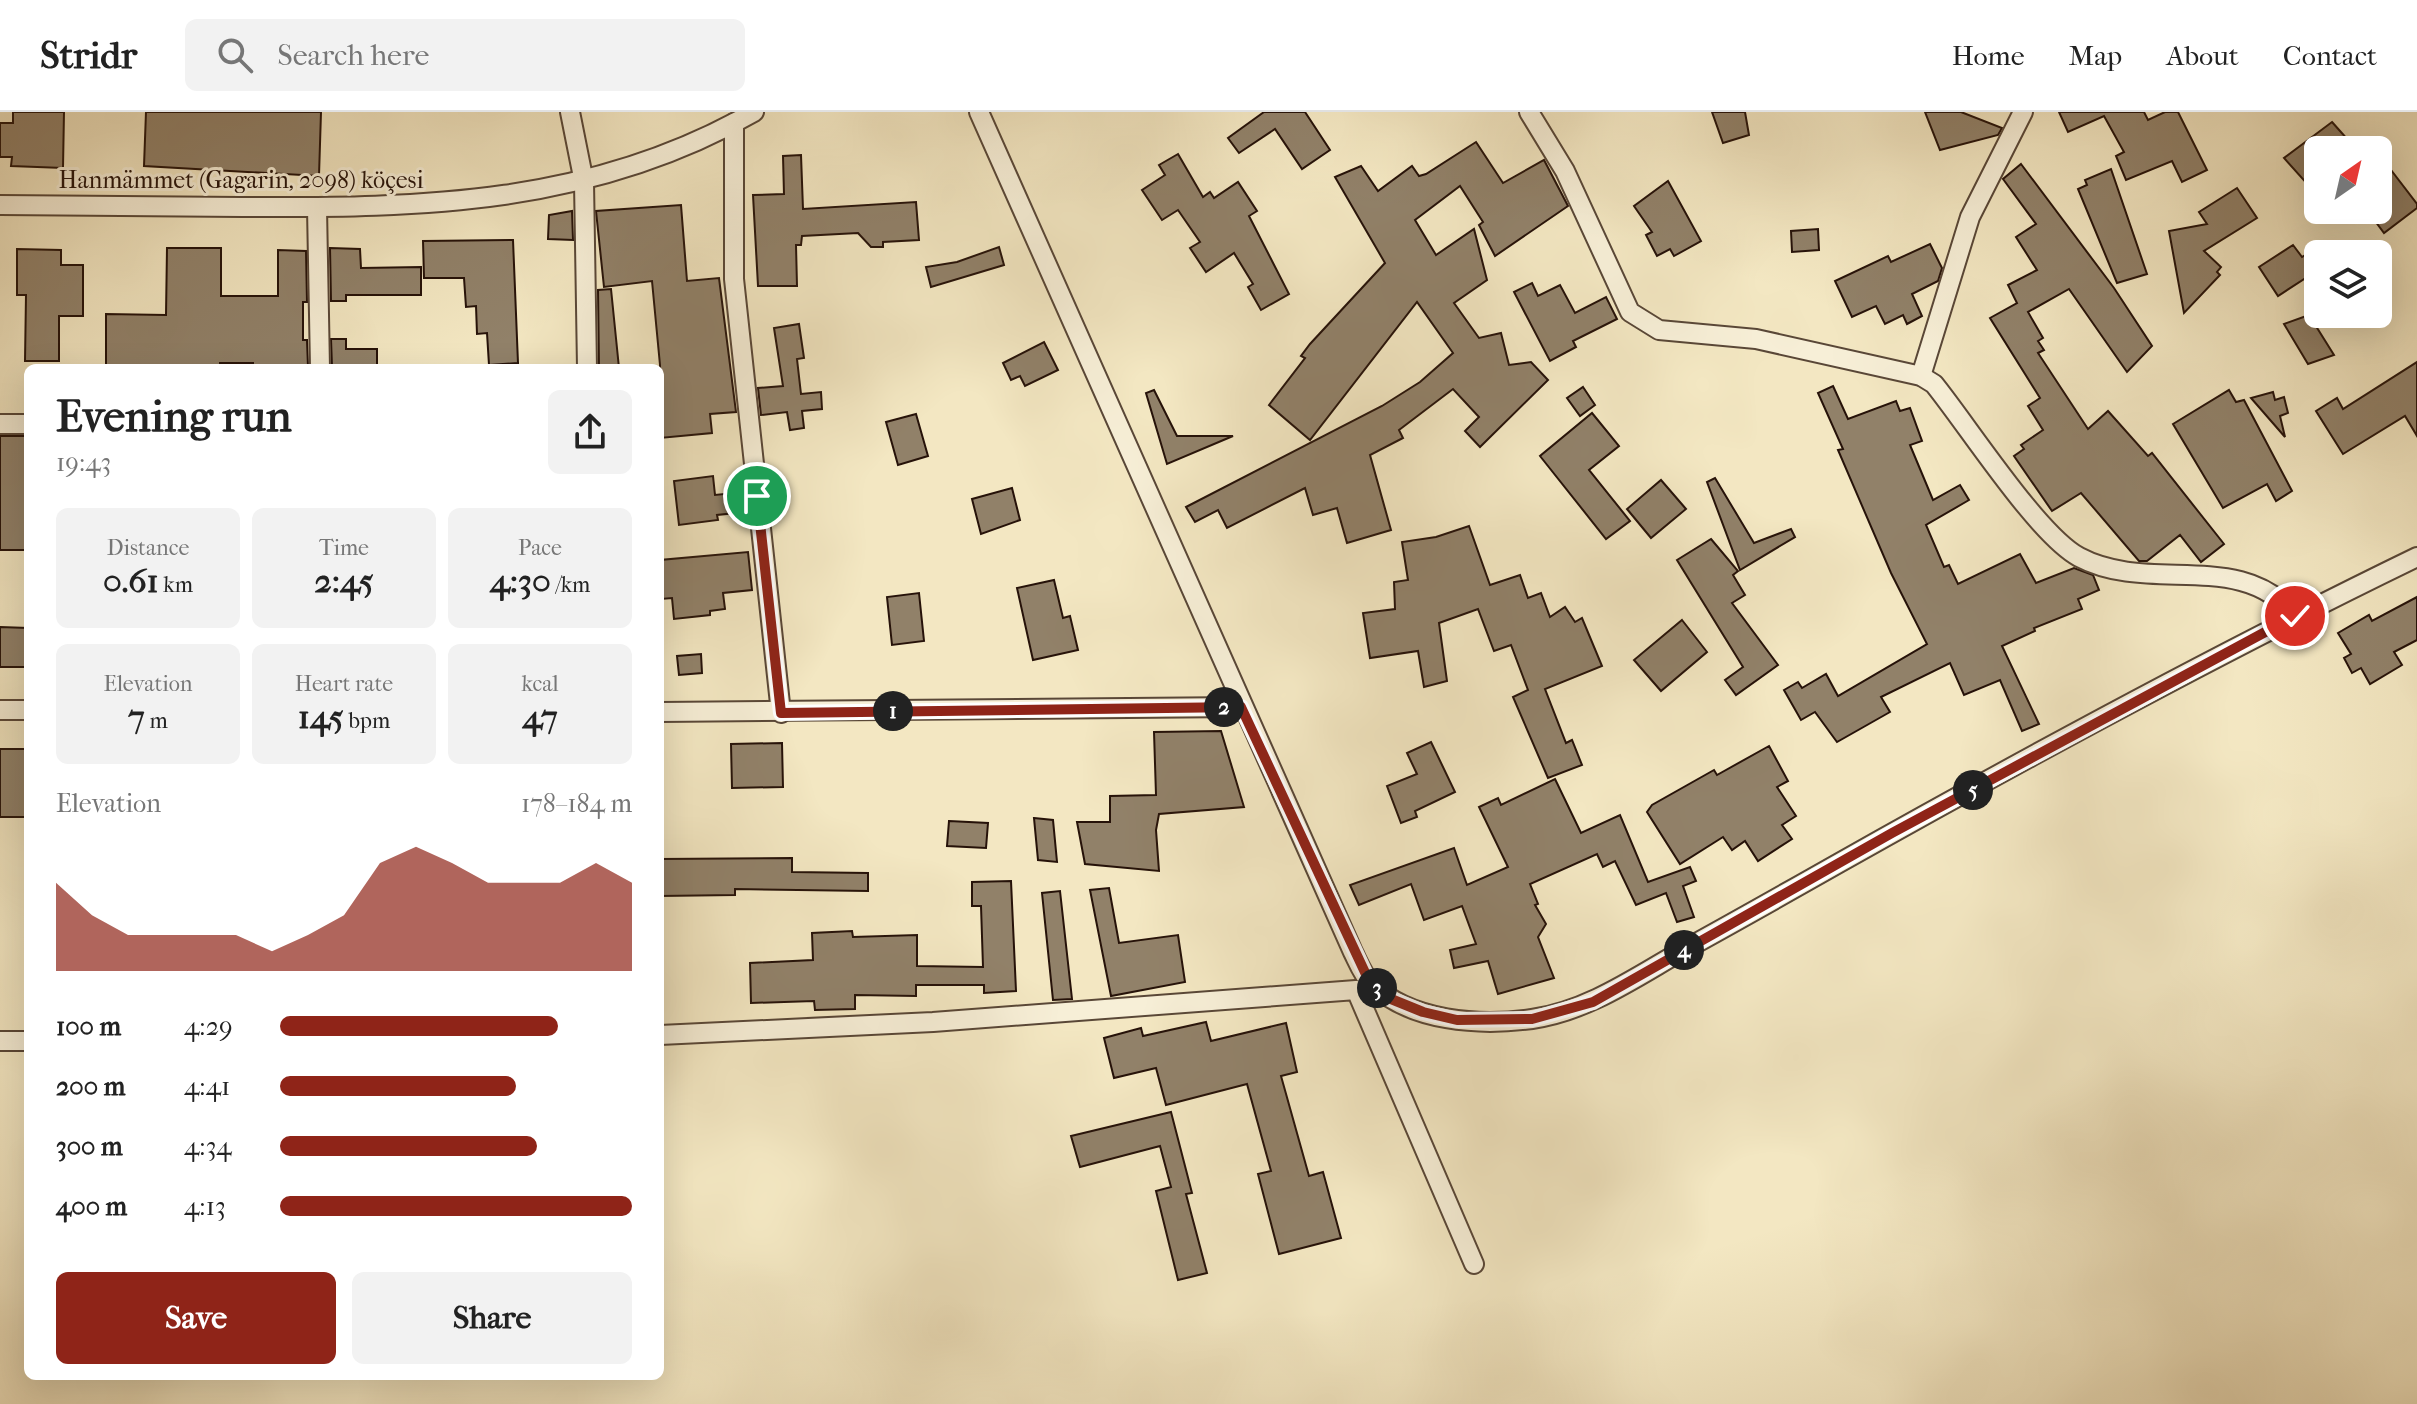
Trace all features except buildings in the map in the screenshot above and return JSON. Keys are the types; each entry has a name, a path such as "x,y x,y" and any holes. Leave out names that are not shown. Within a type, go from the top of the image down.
{"street":[{"path":"570,112 584,182 587,364"},
{"name":"Hanmämmet (Gagarin, 2098) köçesi","path":"0,205 389,208 465,201 584,182 734,123 754,112"},
{"path":"979,112 1241,707 1369,981 1391,999 1423,1012 1457,1020 1532,1019 1593,1002 1892,833 2295,616 2417,557"},
{"path":"1529,112 1565,171 1630,312 1643,323 1659,330 1756,339 1921,376 1934,384 2064,548 2109,569 2133,575 2243,580 2275,594 2295,616"},
{"path":"1921,376 1970,217 2023,112"},
{"path":"734,123 734,279 781,713"},
{"path":"317,208 320,364"},
{"path":"0,424 24,424"},
{"path":"664,712 1241,707"},
{"path":"0,710 24,710"},
{"path":"664,1035 933,1022 1356,990 1474,1264"},
{"path":"0,1041 24,1041"}],"route":[{"path":"757,496 781,713 1241,707 1369,981 1391,999 1423,1012 1457,1020 1532,1019 1593,1002 1892,833 2295,616"}]}
